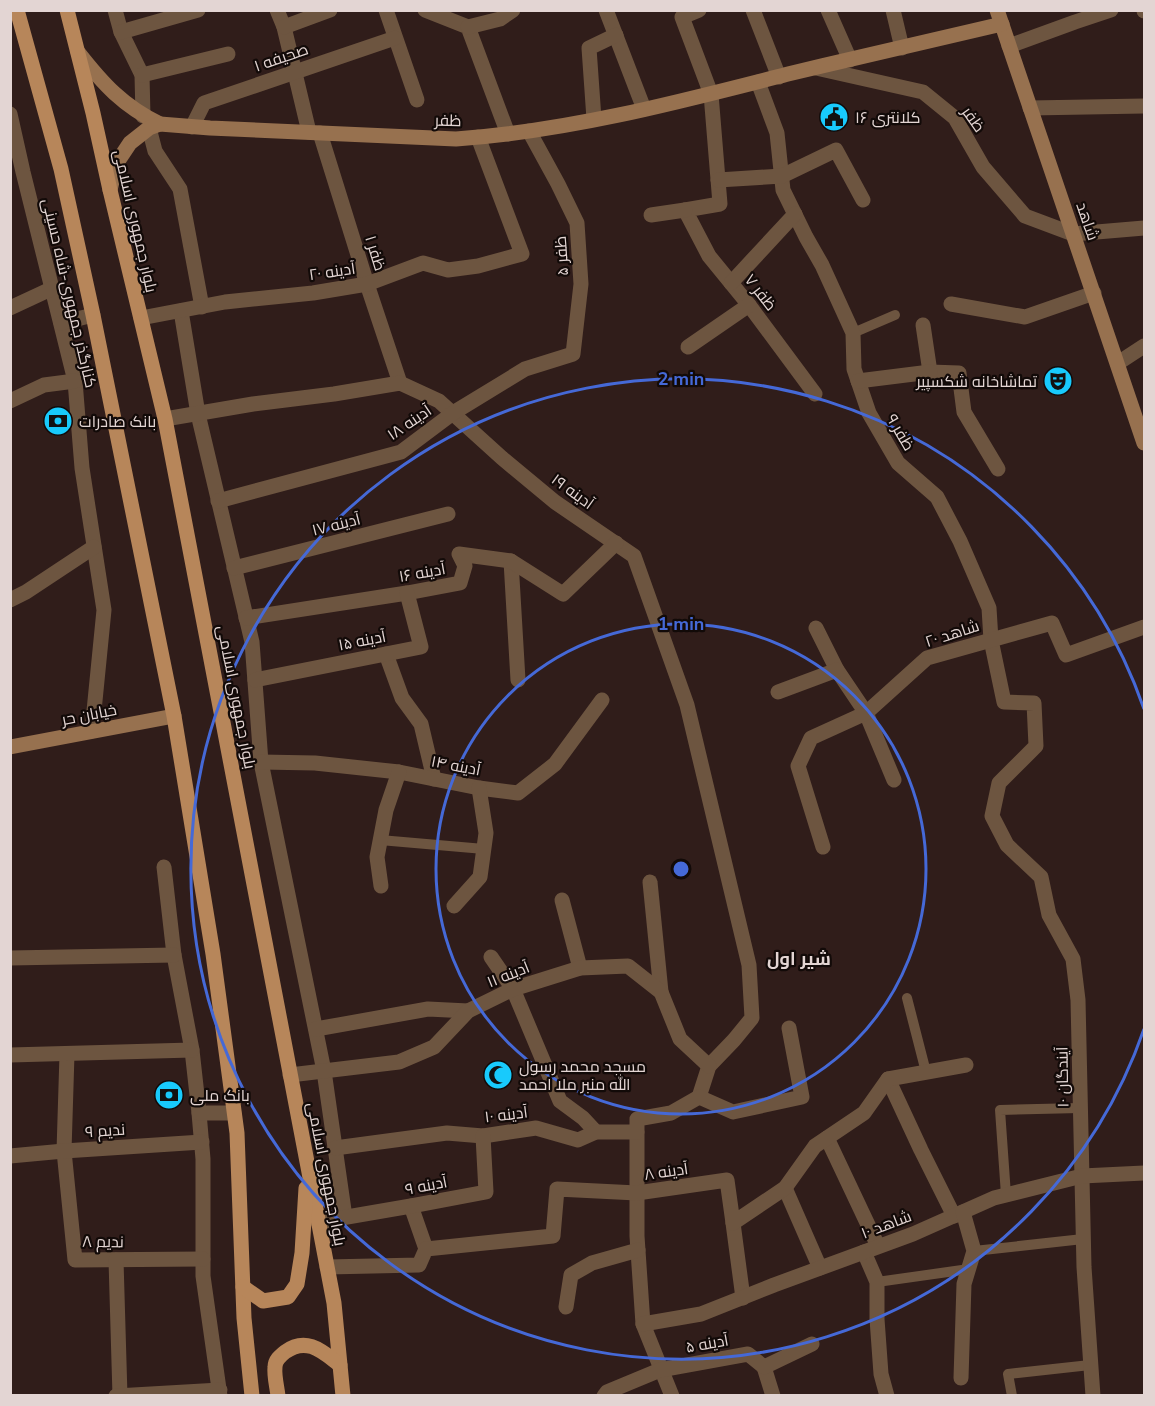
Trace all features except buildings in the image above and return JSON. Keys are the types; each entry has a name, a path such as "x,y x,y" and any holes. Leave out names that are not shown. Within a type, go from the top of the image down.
{"main road":[{"path":"17,10 61,169 93,315 174,716 213,954 237,1133 244,1318 252,1395"},
{"name":"بلوار جمهوری اسلامی","path":"67,10 165,419 334,1303 343,1395"},
{"path":"243,1287 263,1301 288,1297 297,1284 302,1252 307,1165"},
{"path":"278,1395 275,1366 278,1358 288,1350 309,1345 318,1348 340,1365"}],"street":[{"path":"115,10 121,32 142,75 155,151 180,189 202,307"},
{"path":"121,32 198,10"},
{"name":"ظفر ۱","path":"277,10 284,27 314,133 400,383"},
{"path":"284,27 330,10"},
{"path":"386,10 417,100"},
{"path":"425,10 468,27 500,19 513,10"},
{"path":"606,10 644,109"},
{"path":"651,215 720,204 711,94 681,17 699,10"},
{"path":"828,10 850,60"},
{"path":"893,10 902,48"},
{"path":"1009,46 1111,10"},
{"path":"757,12 779,77"},
{"name":"ظفر","path":"151,123 456,139 550,129 711,94 902,48 999,17"},
{"name":"شاهد","path":"999,17 1118,363 1139,407 1144,443"},
{"path":"468,27 508,134"},
{"path":"594,119 589,48 616,35"},
{"name":"صحیفه ۱","path":"192,126 204,103 395,38"},
{"path":"77,51 98,79 151,123"},
{"path":"142,75 228,54"},
{"name":"ظفر","path":"816,68 923,92 955,118 983,167 1025,216 1073,234"},
{"name":"ظفر ۹","path":"758,82 777,133 783,190 822,265 853,333 854,369 869,413 898,463 937,497 960,541 989,608 991,640 1004,702 1034,704 1036,746 999,783"},
{"path":"1030,108 1144,106"},
{"name":"کنارگذر جمهوری-شاه حسینی","path":"10,114 17,174 52,288 75,381 82,468 104,610 92,731"},
{"path":"110,190 116,164 129,144 151,123"},
{"name":"ظفر ۵","path":"529,131 577,223 581,284 573,354"},
{"name":"آدینه ۲۰","path":"141,318 225,302 313,293 367,284 423,263 448,270 478,266 522,254 478,137"},
{"path":"718,180 782,176 836,150 863,201"},
{"name":"ظفر ۷","path":"685,210 709,256 749,305 815,394"},
{"path":"731,283 795,214"},
{"path":"1073,234 1144,228"},
{"path":"10,308 52,288"},
{"path":"951,304 1025,317 1094,293"},
{"path":"688,347 749,305"},
{"path":"181,311 198,414 252,642 261,762 324,1071 345,1217"},
{"path":"61,323 93,315"},
{"path":"923,325 930,372"},
{"path":"1118,363 1144,346"},
{"name":"آدینه ۱۸","path":"218,501 401,452 453,413 525,369 573,354"},
{"path":"858,381 930,372 959,373 964,412 998,469"},
{"path":"10,401 44,385 75,381"},
{"path":"165,419 400,383"},
{"name":"آدینه ۱۹","path":"400,383 439,401 555,502 634,556 687,705 749,965 752,1018 709,1066"},
{"name":"آدینه ۱۷","path":"234,568 448,514"},
{"name":"آدینه ۱۶","path":"246,618 460,583 465,566 459,554 511,561 563,594 616,543"},
{"path":"10,600 94,547"},
{"path":"511,561 518,680"},
{"name":"آدینه ۱۵","path":"255,680 421,647 406,593"},
{"name":"شاهد ۲۰","path":"823,847 798,766 811,738 866,713 927,658 1052,622 1066,655 1144,627"},
{"path":"816,628 837,670 866,713 894,780"},
{"path":"386,654 402,698 422,724 434,779"},
{"path":"778,692 837,670"},
{"name":"آدینه ۱۴","path":"261,762 315,764 399,772 479,788 518,793 555,764 602,700"},
{"name":"خیابان حر","path":"10,747 174,716"},
{"path":"381,886 377,857 386,810 399,772"},
{"name":"آیندگان ۱۰","path":"999,783 992,816 1007,845 1041,878 1049,915 1073,959 1078,1000 1083,1239 1093,1395"},
{"path":"454,906 480,877 486,833 479,788"},
{"path":"116,1260 119,1395 220,1393 203,1276 203,1159 199,1113 192,1050 174,955 164,867"},
{"path":"650,882 661,992"},
{"path":"562,900 580,968"},
{"path":"10,958 174,955"},
{"path":"491,957 513,989 560,1101 583,1118 596,1132"},
{"name":"آدینه ۱۱","path":"290,1075 399,1062 434,1047 468,1011 513,989 580,968 628,966 661,992 680,1039 709,1066"},
{"path":"316,1029 428,1009 468,1011"},
{"path":"699,1097 733,1112 802,1097 789,1028"},
{"path":"10,1055 192,1050"},
{"path":"64,1151 67,1054"},
{"path":"742,1298 733,1223 785,1188 815,1146 864,1113 888,1079 966,1065"},
{"path":"672,1395 643,1324 638,1250 637,1119 671,1113 699,1097 709,1066"},
{"path":"888,1079 921,1150 959,1214 974,1251 964,1284 961,1378"},
{"path":"199,1113 234,1113"},
{"name":"آدینه ۱۰","path":"335,1148 447,1133 483,1136 536,1128 578,1140 596,1132 637,1132"},
{"name":"آدینه ۹","path":"318,1222 486,1192 483,1136"},
{"path":"827,1138 871,1249 877,1282 880,1374 887,1395"},
{"name":"ندیم ۹","path":"10,1156 202,1142"},
{"name":"ندیم ۸","path":"64,1151 75,1260 203,1259"},
{"name":"شاهد ۱۰","path":"643,1324 701,1314 871,1249 994,1198 1082,1176 1144,1173"},
{"name":"آدینه ۸","path":"426,1249 553,1236 557,1189 637,1193 727,1180 733,1223"},
{"path":"785,1188 820,1268"},
{"path":"327,1267 419,1265 426,1249 411,1206"},
{"path":"566,1307 571,1275 592,1263 638,1250"},
{"path":"773,1395 764,1367 812,1344"},
{"name":"آدینه ۵","path":"604,1395 660,1370 748,1354 764,1367"}],"lane":[{"path":"853,333 896,315"},
{"path":"380,840 484,849"},
{"path":"907,998 926,1072"},
{"path":"1006,1195 1000,1110 1080,1108"},
{"path":"974,1251 1083,1239"},
{"path":"877,1282 969,1269"},
{"path":"1012,1395 1008,1374 1090,1365"}],"place":[{"name":"کلانتری ۱۶","path":"834,117"},
{"name":"تماشاخانه شکسپیر","path":"1058,381"},
{"name":"بانک صادرات","path":"58,421"},
{"name":"مسجد محمد رسول الله منبر ملا احمد","path":"498,1075"},
{"name":"بانک ملی","path":"169,1095"}],"district":[{"name":"شیر اول","path":"799,959"}]}
